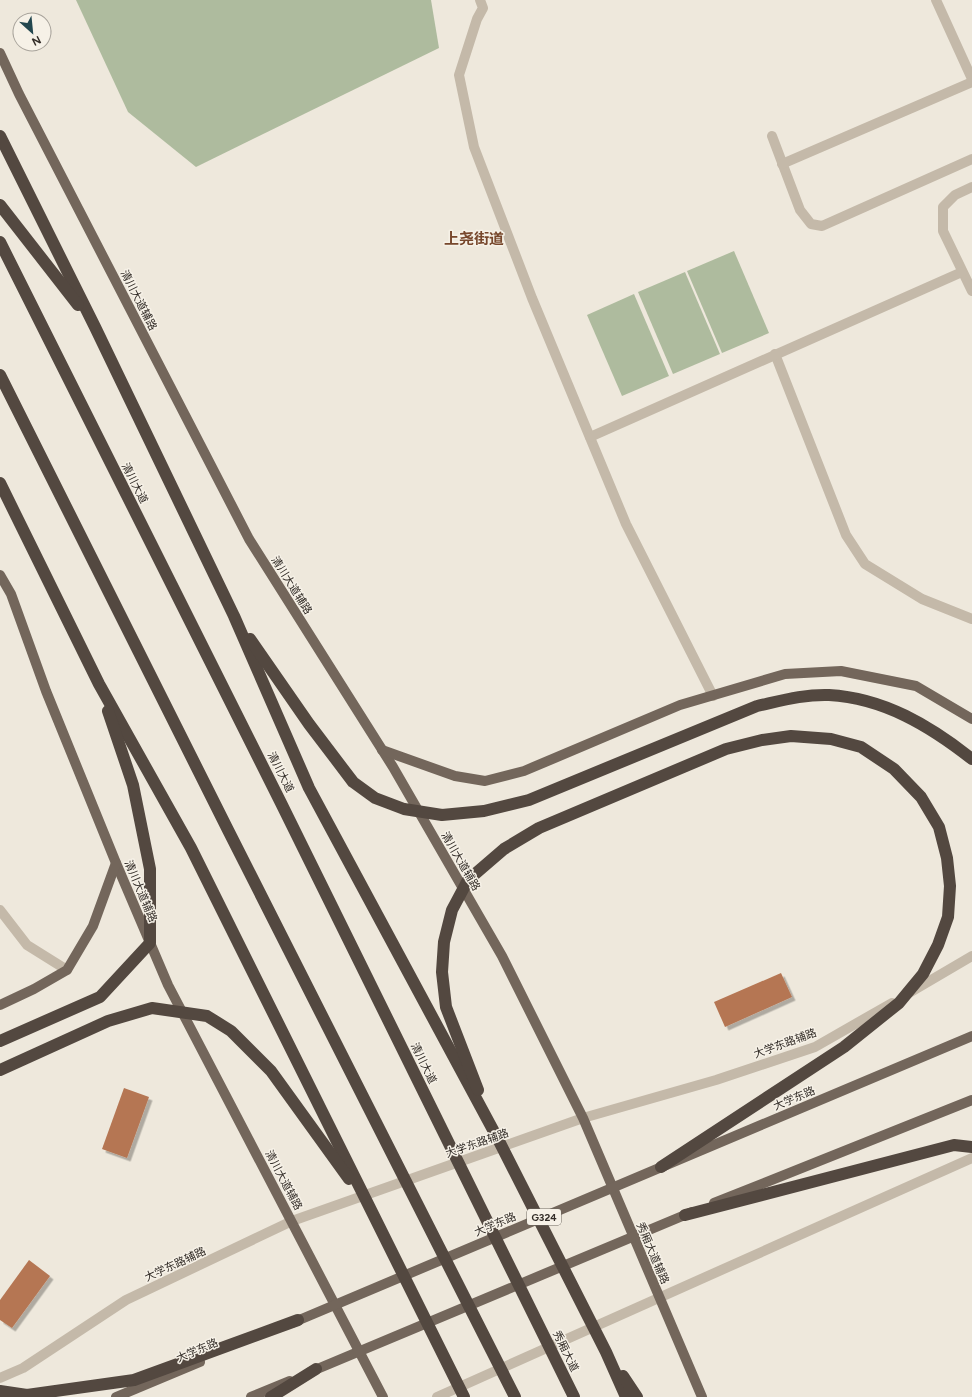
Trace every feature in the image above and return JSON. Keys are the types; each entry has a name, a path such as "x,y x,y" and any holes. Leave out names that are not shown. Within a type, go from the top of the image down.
{"highway":[{"path":"0,136 95,327 234,616 309,788 499,1141 606,1352 626,1397"},
{"path":"0,205 95,327"},
{"name":"清川大道","path":"0,242 281,803 534,1317"},
{"path":"0,376 515,1397"},
{"path":"0,483 99,684 191,848 464,1397"},
{"path":"234,616 353,782 375,798 404,810 442,815 484,811 529,800 757,706 789,699 828,695 852,697 880,705 907,716 934,731 972,759"},
{"path":"0,1041 100,997 150,943 150,869 133,785 99,684"},
{"path":"499,1141 446,1007 442,972 444,942 452,910 468,880 504,849 539,828 726,749 762,740 791,736 832,739 861,747 894,769 921,797 939,827 948,858 950,886 948,917 938,945 923,974 893,1008 844,1047 661,1167"},
{"path":"0,1070 108,1021 152,1008 207,1016 231,1031 271,1071 368,1206"},
{"path":"685,1215 954,1145 972,1147"},
{"name":"秀厢大道","path":"534,1317 574,1397"},
{"path":"0,1392 28,1395 134,1380 298,1320"},
{"path":"606,1352 637,1397"},
{"path":"271,1397 316,1369"}],"main road":[{"name":"清川大道辅路","path":"0,53 19,94 249,539 382,750 502,956 583,1118"},
{"name":"清川大道辅路","path":"0,574 11,594 46,691 116,863 168,985 383,1397"},
{"path":"382,750 454,776 484,781 524,771 680,705 785,674 841,670 916,686 972,718"},
{"path":"0,1005 34,990 67,970 93,926 116,863"},
{"name":"大学东路","path":"116,1397 972,1036"},
{"path":"251,1397 685,1215 972,1100"},
{"name":"秀厢大道辅路","path":"583,1118 702,1397"}],"street":[{"path":"480,0 483,8 477,19 459,75 474,146 532,298 626,524 713,696"},
{"path":"936,0 972,79"},
{"path":"782,164 972,82"},
{"path":"772,136 800,210 811,224 822,226 972,159"},
{"path":"972,187 955,195 943,207 943,231 972,291"},
{"path":"590,437 962,272"},
{"path":"776,354 846,535 865,564 922,600 972,619"},
{"path":"0,910 27,945 67,970"},
{"name":"大学东路辅路","path":"0,1378 23,1368 126,1300 292,1221 583,1118 716,1080 815,1046 868,1018 972,956"},
{"path":"437,1397 972,1158"}],"green space":[{"path":"76,0 431,0 439,48 196,167 128,112"},
{"path":"734,251 769,333 722,353 687,271"},
{"path":"685,272 720,354 673,374 638,292"},
{"path":"634,294 669,376 622,396 587,315"}],"building":[{"path":"781,973 792,997 725,1027 714,1002"},
{"path":"124,1088 149,1097 127,1158 102,1149"},
{"path":"29,1260 50,1276 12,1328 0,1320 0,1300"}],"district":[{"name":"上尧街道","path":"474,239"}]}
